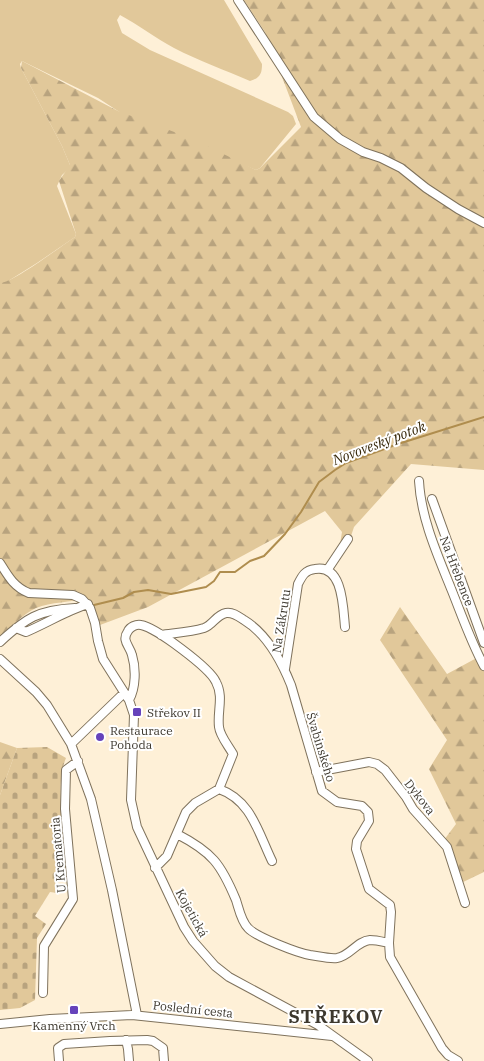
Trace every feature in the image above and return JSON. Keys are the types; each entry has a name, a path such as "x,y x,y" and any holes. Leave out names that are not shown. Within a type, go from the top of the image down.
{"street":[{"path":"238,0 314,117 340,139 363,152 401,168 450,204 484,223"},
{"name":"Na Hřebence","path":"419,481 420,500 438,554 484,666"},
{"name":"Na Hřebence","path":"432,498 484,643"},
{"path":"344,627 343,606 339,587 333,574 328,569 348,538"},
{"path":"0,563 14,584 24,591 29,593 73,595 88,604"},
{"name":"Na Zákrutu","path":"285,669 298,584 302,575 308,570 316,568 328,569"},
{"path":"0,642 16,628 41,612 75,608 88,604"},
{"name":"Kojetická","path":"88,604 95,623 103,659 127,696 134,715 131,800 137,827 184,927 196,946 215,966 229,977 318,1025 368,1061"},
{"path":"16,628 26,632 54,620 75,608"},
{"name":"Švabinského","path":"161,636 204,628 211,624 218,616 227,613 234,614 248,622 275,651 285,669 322,791 337,802 362,806 368,812 369,821 357,841 356,849 369,889 390,905 389,943 390,957 394,966 442,1048 448,1055 458,1061"},
{"path":"71,744 111,705 134,692 132,653 126,645 126,633 134,626 140,624 161,636 200,663 216,681 220,692 219,728 233,754 219,788 195,803 186,812 167,856 155,868"},
{"path":"0,659 36,692 47,705 71,744 78,761 92,799 136,1015"},
{"name":"U Krematoria","path":"43,993 44,946 73,898 65,809 66,770 78,761"},
{"name":"Dykova","path":"316,772 369,762 377,764 384,770 406,797 413,809 447,847 465,903"},
{"path":"219,788 239,799 247,809 272,861"},
{"path":"177,834 204,850 221,868 248,929 299,953 337,958 346,955 370,940 389,943"},
{"name":"Poslední cesta","path":"0,1024 50,1019 136,1015 334,1036"},
{"path":"59,1061 58,1048 64,1044 126,1040 154,1041 163,1048 164,1061"},
{"path":"126,1040 129,1061"}],"green space":[{"path":"0,0 224,0 262,64 260,75 250,81 174,48 120,15 117,20 122,33 150,50 288,112 293,116 296,124 260,168 256,170 124,115 98,98 22,61 20,64 21,68 70,165 70,168 62,175 57,186 76,234 75,237 37,263 5,283 0,284"},
{"path":"244,0 484,0 484,470 411,464 354,527 350,539 337,562 342,532 325,511 148,607 100,625 94,608 86,599 48,604 26,614 0,637 0,283 26,271 75,237 76,234 59,181 70,165 21,68 22,61 118,111 193,139 256,170 301,127 265,32"},
{"path":"400,607 447,674 484,654 484,872 459,884 444,840 456,824 429,769 447,740 380,640"},
{"path":"0,742 17,748 0,795"},
{"path":"47,747 66,758 61,783 61,798 68,872 56,873 55,890 58,893 50,892 35,916 46,924 37,938 35,1000 20,1008 0,1010 0,795 17,748"}],"waterway":[{"name":"Novoveský potok","path":"94,605 123,598 134,592 148,590 171,594 206,587 214,581 220,572 235,572 250,561 264,556 285,534 319,482 346,463 398,444 484,417"}],"place":[{"name":"Střekov II","path":"137,712"},
{"name":"Restaurace Pohoda","path":"100,737"},
{"name":"Kamenný Vrch","path":"74,1010"}],"district":[{"name":"STŘEKOV","path":"336,1016"}]}
